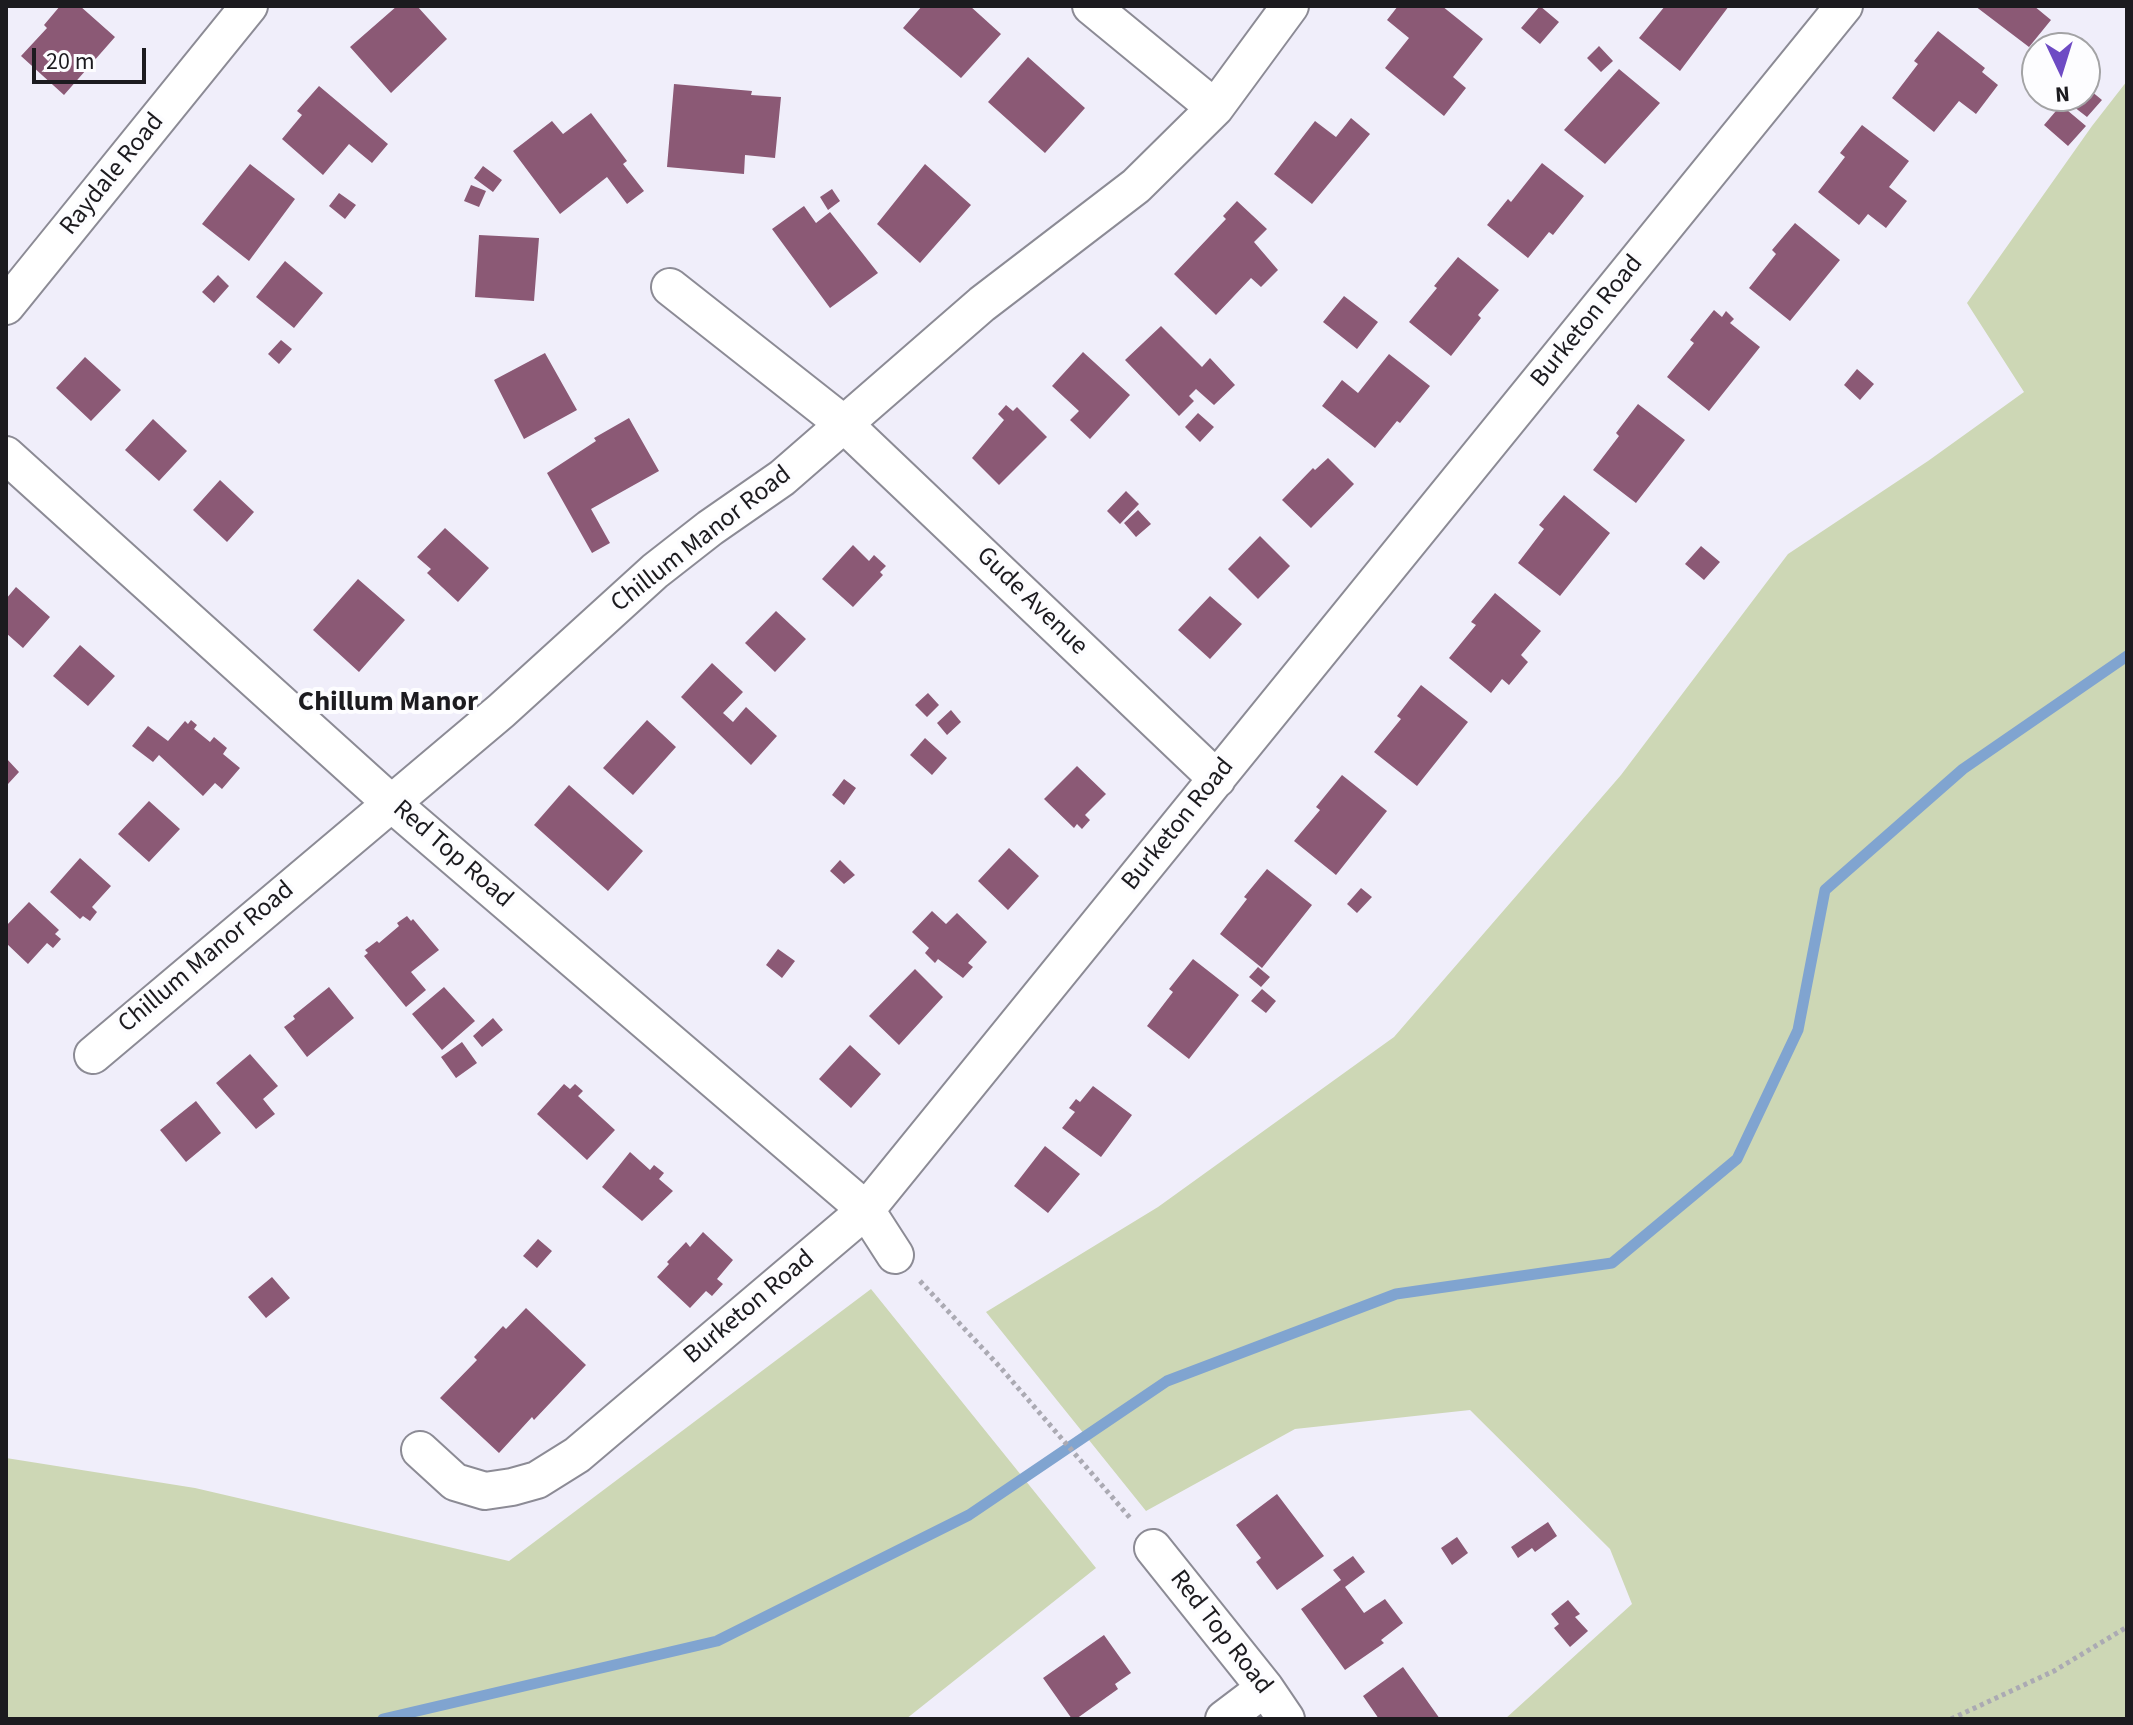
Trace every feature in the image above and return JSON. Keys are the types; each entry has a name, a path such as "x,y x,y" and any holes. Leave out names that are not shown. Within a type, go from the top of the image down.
{"street":[{"name":"Raydale Road","path":"6,306 249,6"},
{"path":"1091,6 1215,108"},
{"name":"Chillum Manor Road","path":"93,1055 501,711 655,571 782,478 982,304 1136,186 1215,108 1290,6"},
{"name":"Burketon Road","path":"420,1450 455,1482 485,1491 537,1480 557,1469 866,1210 1844,6"},
{"name":"Gude Avenue","path":"670,287 845,425 1217,779"},
{"name":"Red Top Road","path":"6,455 390,802 866,1210 895,1255"},
{"name":"Red Top Road","path":"1153,1548 1265,1688 1286,1719"},
{"path":"1224,1719 1265,1688"}],"path":[{"path":"895,1255 1000,1367 1126,1512"},
{"path":"1951,1719 2054,1671 2127,1627"}],"green space":[{"path":"2127,81 2127,1719 1505,1719 1632,1604 1610,1549 1470,1410 1295,1429 1146,1511 986,1312 1158,1207 1394,1037 1621,775 1788,554 1928,461 2024,392 1967,303"},
{"path":"871,1289 1096,1568 906,1719 6,1719 6,1458 195,1488 509,1561"}],"building":[{"path":"60,6 80,6 115,37 64,95 21,56 47,28 44,25"},
{"path":"397,6 417,6 447,39 391,93 350,47"},
{"path":"922,6 970,6 1001,34 961,78 903,28"},
{"path":"1398,6 1442,6 1483,39 1453,77 1466,88 1444,116 1385,68 1409,38 1387,20"},
{"path":"1540,6 1559,22 1540,44 1521,28"},
{"path":"1665,6 1729,6 1680,71 1639,38"},
{"path":"1975,6 2034,6 2051,20 2041,32 2021,32 2021,41"},
{"path":"1938,31 1985,68 1982,72 1998,85 1976,114 1959,101 1934,132 1892,98 1918,64 1914,61"},
{"path":"1599,46 1613,61 1601,72 1587,58"},
{"path":"1028,57 1085,108 1045,153 988,102"},
{"path":"1619,69 1660,103 1605,164 1564,130"},
{"path":"674,84 752,91 751,95 781,97 775,158 745,155 744,174 667,167"},
{"path":"319,86 388,144 372,163 349,144 323,175 282,139 302,115 297,111"},
{"path":"2055,112 2069,112 2086,126 2068,146 2044,125"},
{"path":"591,113 627,161 623,164 644,191 627,204 607,177 560,214 513,151 552,121 563,134"},
{"path":"1351,118 1370,134 1312,204 1274,174 1315,121 1336,137"},
{"path":"1862,125 1909,161 1889,187 1907,201 1886,228 1868,214 1859,225 1818,192 1845,157 1840,153"},
{"path":"1542,163 1584,196 1553,235 1549,232 1528,258 1487,225 1508,199 1511,202"},
{"path":"250,164 295,199 249,261 202,224"},
{"path":"925,164 971,205 920,263 877,224"},
{"path":"483,166 502,180 493,192 474,178"},
{"path":"471,185 486,191 479,207 464,201"},
{"path":"832,189 840,201 828,210 820,197"},
{"path":"339,193 356,205 345,219 329,206"},
{"path":"1237,201 1267,229 1254,242 1278,270 1261,287 1251,278 1216,315 1174,274 1226,219 1223,216"},
{"path":"804,206 816,223 830,212 878,273 830,308 772,229"},
{"path":"1795,223 1840,260 1790,321 1749,288 1776,254 1772,250"},
{"path":"479,235 539,238 534,301 475,297"},
{"path":"1458,257 1499,290 1451,356 1409,322"},
{"path":"285,261 323,293 294,328 256,297"},
{"path":"218,275 229,286 214,303 202,292"},
{"path":"1344,296 1378,322 1357,349 1323,322"},
{"path":"1714,310 1722,317 1726,311 1734,319 1730,323 1760,347 1709,411 1667,377 1694,343 1690,340"},
{"path":"1161,326 1202,367 1210,358 1235,385 1214,405 1196,389 1189,396 1194,401 1179,416 1125,360"},
{"path":"281,340 292,349 279,364 268,354"},
{"path":"1083,352 1130,395 1090,439 1070,420 1079,411 1052,386"},
{"path":"545,353 577,410 524,439 494,380"},
{"path":"1389,354 1430,386 1375,448 1322,406 1342,380 1358,393"},
{"path":"85,357 121,390 91,421 56,388"},
{"path":"1857,369 1874,384 1860,400 1844,385"},
{"path":"1638,404 1685,440 1636,503 1593,470"},
{"path":"1006,405 1013,411 1017,407 1047,437 999,485 972,458 1004,420 998,414"},
{"path":"1198,413 1214,427 1200,442 1185,427"},
{"path":"629,418 659,471 591,509 610,543 592,553 547,473 596,441 594,438"},
{"path":"153,419 187,451 159,481 125,450"},
{"path":"1328,458 1354,484 1311,528 1282,500 1313,468 1315,470"},
{"path":"220,480 254,512 227,542 193,510"},
{"path":"1126,491 1139,504 1120,524 1107,511"},
{"path":"1564,495 1610,533 1560,596 1518,563 1544,529 1539,525"},
{"path":"1138,510 1151,524 1136,537 1124,523"},
{"path":"445,528 489,568 458,602 427,573 431,569 417,557"},
{"path":"1260,536 1290,566 1258,599 1228,569"},
{"path":"853,545 869,561 874,555 886,566 880,572 883,575 853,607 822,579"},
{"path":"1701,546 1720,562 1704,580 1685,564"},
{"path":"358,579 405,620 359,672 313,630"},
{"path":"16,587 50,617 23,648 6,633 6,599"},
{"path":"1495,593 1541,631 1521,655 1528,662 1509,685 1502,679 1491,693 1449,658 1476,625 1471,622"},
{"path":"1210,596 1242,624 1210,659 1178,630"},
{"path":"776,611 806,639 775,672 745,643"},
{"path":"80,645 115,676 88,706 53,676"},
{"path":"712,663 743,692 723,713 733,722 746,707 777,736 751,765 681,697"},
{"path":"1421,685 1468,722 1417,786 1374,752 1401,719 1397,716"},
{"path":"928,693 939,705 927,717 915,705"},
{"path":"951,710 961,722 947,735 937,723"},
{"path":"191,720 197,725 194,729 210,742 214,737 227,748 223,754 240,768 222,789 215,783 203,796 159,755 153,762 132,746 148,726 168,741 185,721 188,724"},
{"path":"647,720 676,747 633,795 603,768"},
{"path":"925,738 947,758 932,775 910,755"},
{"path":"6,758 19,772 8,784 6,782"},
{"path":"1077,766 1106,794 1085,815 1090,820 1082,829 1077,824 1074,828 1044,799"},
{"path":"1342,775 1387,811 1336,875 1294,841 1320,810 1316,807"},
{"path":"844,779 856,788 844,805 832,795"},
{"path":"569,785 643,851 608,891 534,825"},
{"path":"149,801 180,829 149,862 118,834"},
{"path":"1009,848 1039,876 1008,910 978,881"},
{"path":"80,858 111,886 92,907 97,912 90,921 83,916 80,919 50,892"},
{"path":"840,860 855,875 844,884 830,871"},
{"path":"1267,869 1312,905 1262,968 1220,934"},
{"path":"1361,888 1372,897 1357,913 1347,904"},
{"path":"29,902 59,930 55,934 61,939 53,948 47,943 28,964 6,943 6,926"},
{"path":"932,911 946,924 957,913 987,942 968,963 973,967 963,978 938,959 935,963 925,953 929,948 912,932"},
{"path":"407,916 439,950 411,972 426,990 406,1007 364,956 368,953 365,950 377,941 379,943"},
{"path":"778,949 795,961 782,978 766,965"},
{"path":"1193,959 1239,995 1189,1059 1147,1026 1173,992 1169,989"},
{"path":"1258,967 1270,977 1261,987 1249,977"},
{"path":"915,969 943,997 899,1045 869,1016"},
{"path":"329,987 354,1018 307,1057 284,1027"},
{"path":"444,987 475,1021 442,1050 412,1014"},
{"path":"1262,989 1276,1001 1266,1013 1251,1001"},
{"path":"493,1018 503,1030 482,1047 473,1036"},
{"path":"462,1042 477,1063 456,1078 441,1057"},
{"path":"850,1045 881,1074 851,1108 819,1079"},
{"path":"250,1054 278,1086 263,1099 275,1114 256,1129 216,1083"},
{"path":"564,1084 570,1089 575,1084 583,1091 578,1096 615,1130 587,1160 537,1114"},
{"path":"1093,1086 1132,1115 1101,1157 1062,1128 1075,1112 1069,1108 1076,1099 1080,1102"},
{"path":"196,1101 221,1133 186,1162 160,1130"},
{"path":"1045,1146 1080,1174 1048,1213 1014,1186"},
{"path":"630,1152 650,1170 654,1165 664,1173 659,1179 673,1191 642,1221 602,1187"},
{"path":"703,1232 733,1260 717,1279 723,1284 712,1296 706,1291 690,1308 657,1277 686,1242 690,1247"},
{"path":"538,1239 552,1251 537,1268 523,1256"},
{"path":"272,1277 290,1298 266,1318 248,1297"},
{"path":"526,1308 586,1365 499,1453 440,1398 477,1360 474,1357 503,1326 506,1329"},
{"path":"1277,1494 1324,1556 1277,1590 1256,1562 1261,1558 1236,1525"},
{"path":"1548,1522 1557,1536 1535,1552 1532,1548 1518,1558 1511,1547"},
{"path":"1457,1537 1468,1553 1452,1565 1441,1548"},
{"path":"1353,1556 1365,1572 1345,1587 1364,1613 1385,1599 1403,1623 1381,1640 1384,1643 1345,1670 1301,1609 1341,1580 1333,1570"},
{"path":"1568,1600 1580,1614 1575,1617 1588,1631 1570,1647 1554,1628 1559,1624 1551,1614"},
{"path":"1104,1635 1131,1673 1115,1684 1118,1689 1072,1719 1043,1678"},
{"path":"1403,1667 1440,1719 1379,1719 1363,1696"}],"waterway":[{"path":"383,1719 717,1641 969,1515 1167,1381 1396,1294 1612,1263 1737,1159 1798,1030 1825,890 1963,769 2127,656"}],"district":[{"name":"Chillum Manor","path":"388,704"}]}
